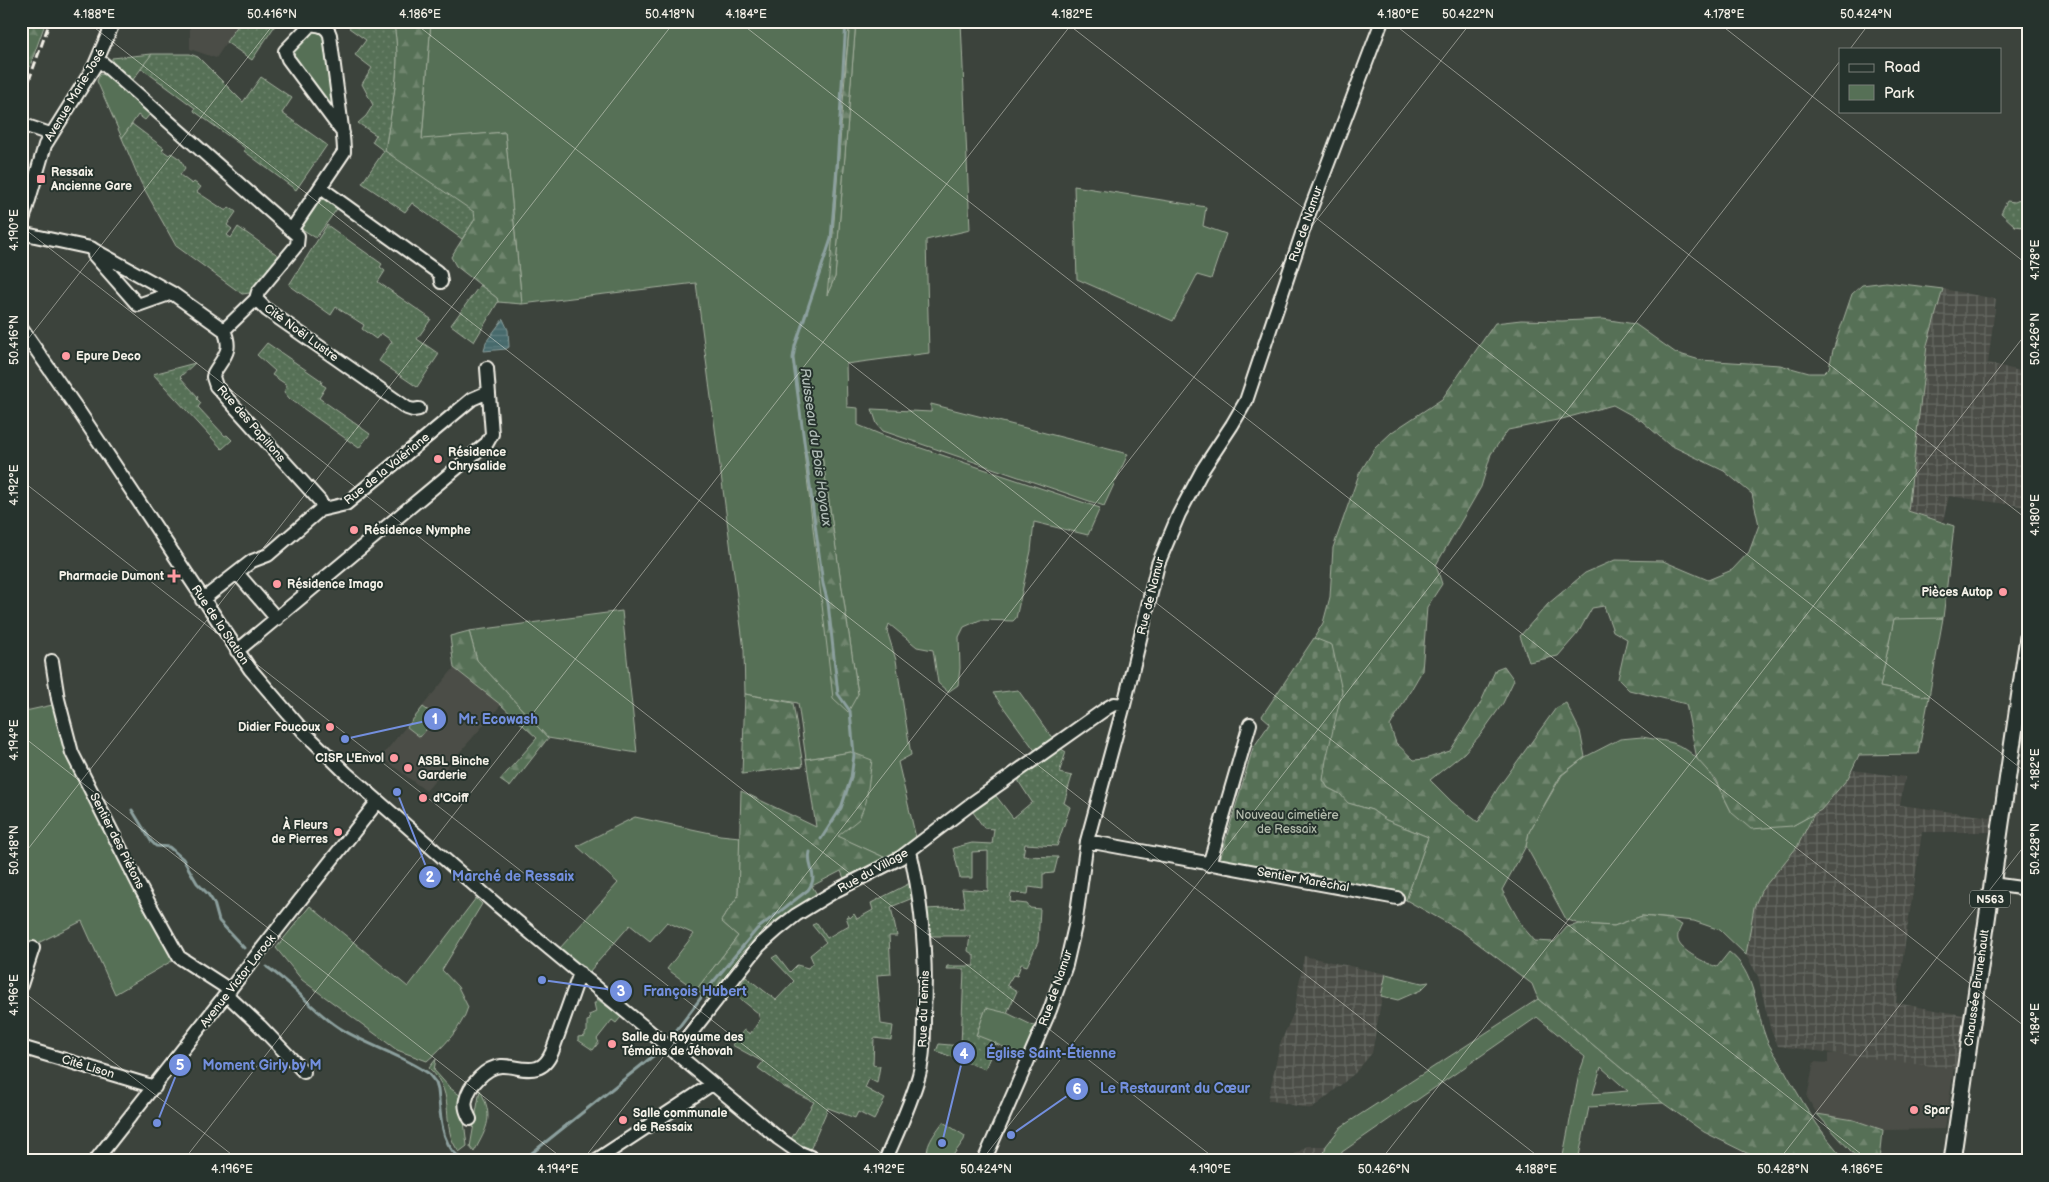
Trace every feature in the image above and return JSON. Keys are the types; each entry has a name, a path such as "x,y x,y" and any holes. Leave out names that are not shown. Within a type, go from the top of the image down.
{"main road":[{"name":"Chaussée Brunehault","path":"1952,1161 2028,637"}],"street":[{"name":"Avenue Marie-José","path":"21,227 38,164 50,134 98,60 114,21"},
{"name":"Rue de Namur","path":"984,1161 1050,1010 1066,965 1075,926 1087,841 1124,705 1152,583 1165,545 1194,485 1246,400 1308,216 1382,21"},
{"path":"98,60 292,229 344,152 343,133 330,35 327,29 320,25 310,25 284,51 343,133"},
{"path":"21,124 50,134"},
{"path":"321,188 440,275 441,282"},
{"name":"Cité Noël Lustre","path":"292,229 298,236 296,245 258,292 256,299 275,315 407,408 419,409"},
{"path":"21,233 86,246 172,293 224,330 256,299"},
{"path":"94,250 94,255 138,305 172,293"},
{"name":"Rue de la Station","path":"21,328 160,533 237,651 272,697 326,755 497,905 712,1084 791,1148 820,1161"},
{"name":"Rue des Papillons","path":"224,330 227,336 228,350 214,373 216,386 320,501 324,508"},
{"path":"237,651 487,443 492,434 486,368"},
{"name":"Rue de la Valériane","path":"202,600 252,561 268,555 324,508 346,504 472,399 488,392"},
{"path":"237,574 277,619"},
{"name":"Sentier des Piétons","path":"52,661 58,699 72,753 141,889 179,957 229,993 304,1072"},
{"name":"Rue du Village","path":"675,1053 759,946 796,915 913,849 971,804 1107,708 1114,704 1124,705"},
{"path":"1209,865 1250,724"},
{"name":"Avenue Victor Larock","path":"96,1161 378,801"},
{"name":"Sentier Maréchal","path":"1087,841 1209,865 1397,898"},
{"name":"Rue du Tennis","path":"885,1161 916,1085 922,1054 926,954 913,849"},
{"path":"1992,884 2028,889"},
{"path":"21,985 33,948"},
{"path":"470,1119 465,1108 465,1101 486,1071 505,1066 534,1069 546,1063 552,1052 580,973"},
{"name":"Cité Lison","path":"21,1047 155,1087"},
{"path":"595,1161 712,1084"}],"shaded area":[{"path":"118,21 241,21 216,58 190,49 190,23 116,25"},
{"path":"1943,289 1996,299 1988,363 2028,373 2028,507 1949,496 1943,521 1908,511 1927,345"},
{"path":"454,668 501,705 426,791 381,757"},
{"path":"1852,770 1905,777 1900,805 1997,818 1995,832 1922,832 1896,1003 1963,1015 1956,1069 1778,1046 1770,1027 1758,976 1746,955 1754,906 1761,891 1797,847 1814,814 1821,810 1848,778"},
{"path":"1304,956 1386,974 1372,1053 1355,1073 1312,1109 1268,1100 1280,1044 1294,1012"},
{"path":"1837,1053 1954,1068 1945,1129 1884,1130 1854,1120 1817,1114 1807,1097 1814,1062 1828,1063 1828,1054"},
{"path":"1307,1146 1326,1146 1322,1161 1285,1161"}],"green space":[{"path":"29,21 46,21 21,91 21,43"},
{"path":"241,21 278,21 252,60 226,42"},
{"path":"354,21 393,21 397,54 393,103 385,151 474,212 475,219 462,239 412,203 405,212 362,183 384,151 372,142 376,135 358,123 366,116 373,105 362,84 372,68 355,55 366,40 349,28"},
{"path":"393,21 431,21 422,139 505,132 522,304 498,302 497,298 456,266 451,257 475,219 385,151 396,70 397,53"},
{"path":"431,21 850,21 841,106 828,293 835,277 856,21 961,21 970,230 926,240 929,353 846,364 847,407 858,408 858,425 882,435 1100,508 1088,535 1034,522 1031,551 1016,618 1013,621 980,620 964,627 959,637 960,668 958,685 948,692 938,683 933,650 917,647 889,624 887,631 896,660 911,755 898,762 917,842 888,859 837,836 851,752 806,759 798,703 745,694 744,650 696,283 522,304 505,132 422,140","holes":["821,450 858,694 804,452"]},
{"path":"850,21 856,21 835,277 827,295 834,227"},
{"path":"312,29 323,31 339,119 294,62 291,49"},
{"path":"152,54 132,81 112,62 112,58"},
{"path":"152,54 190,54 198,57 243,102 261,77 292,98 282,113 327,145 296,190 244,151 245,148 194,111 195,108 141,68"},
{"path":"100,74 106,75 150,114 145,120 138,115 122,138 97,81"},
{"path":"132,124 164,148 162,150 180,159 185,168 180,175 192,184 194,182 201,187 197,192 226,211 229,207 236,212 227,225 232,229 227,235 231,238 238,227 279,256 250,293 242,294 176,246 141,183 122,138"},
{"path":"1074,186 1206,207 1203,226 1226,234 1211,279 1197,275 1173,321 1077,279"},
{"path":"322,194 339,206 316,238 299,227"},
{"path":"2026,197 2028,198 2028,231 2023,227 2015,226 2001,213 2007,201 2015,202"},
{"path":"327,225 382,264 380,267 385,271 378,282 431,319 417,339 439,354 417,387 379,361 392,341 381,333 376,339 362,329 364,325 336,307 331,315 289,285"},
{"path":"1886,282 1943,289 1927,345 1908,511 1954,526 1943,618 1894,619 1880,687 1929,697 1918,754 1859,755 1848,778 1821,810 1792,826 1751,829 1732,813 1715,779 1697,759 1686,704 1629,690 1618,679 1627,639 1613,631 1604,606 1592,608 1578,633 1558,656 1529,662 1520,636 1548,604 1585,573 1615,560 1663,561 1708,580 1732,570 1749,552 1759,525 1752,494 1724,471 1668,444 1642,421 1613,405 1562,419 1508,430 1491,454 1481,487 1436,565 1442,584 1427,607 1422,671 1390,726 1396,743 1414,760 1425,759 1450,751 1480,704 1496,669 1504,666 1514,680 1503,703 1481,734 1464,753 1430,780 1452,802 1478,822 1498,788 1556,708 1566,703 1580,731 1585,757 1561,775 1529,832 1526,846 1502,890 1522,926 1535,941 1554,942 1567,927 1579,924 1614,926 1642,916 1670,919 1682,925 1678,936 1680,944 1688,952 1707,963 1717,967 1729,952 1738,960 1749,980 1770,1046 1802,1101 1827,1138 1847,1161 1763,1161 1704,1132 1663,1103 1538,999 1532,984 1460,930 1406,900 1428,837 1386,820 1372,810 1347,803 1340,794 1328,788 1323,780 1332,646 1314,638 1323,623 1330,597 1333,548 1359,474 1375,448 1392,432 1442,399 1495,323 1521,320 1603,319 1635,324 1676,353 1700,360 1780,365 1809,373 1824,373 1829,368 1833,350 1852,294 1862,285"},
{"path":"480,285 497,298 498,302 474,342 451,325"},
{"path":"267,343 322,381 321,384 326,387 319,398 370,434 359,448 290,399 284,392 287,385 272,375 275,371 257,355"},
{"path":"195,363 180,377 198,397 197,399 201,403 198,407 225,436 227,435 232,440 222,449 153,374"},
{"path":"931,404 1128,454 1104,506 883,431 877,424 872,409 931,412"},
{"path":"821,449 858,694 848,712 833,698 804,452"},
{"path":"622,611 637,753 548,738 477,660 469,631"},
{"path":"1894,618 1943,618 1929,697 1880,687"},
{"path":"469,631 477,660 548,738 510,787 500,780 537,738 501,705 454,668 450,636"},
{"name":"Nouveau cimetière de Ressaix","path":"1314,638 1332,645 1342,691 1323,780 1328,788 1340,794 1348,803 1372,810 1386,820 1428,837 1406,900 1394,894 1219,863 1253,748 1270,723 1262,716"},
{"path":"1018,690 1053,739 1036,752 993,693"},
{"path":"745,694 793,703 803,766 742,774"},
{"path":"57,704 67,744 177,958 115,994 82,921 30,947 21,946 21,712"},
{"path":"423,707 437,717 420,737 407,727"},
{"path":"1642,737 1673,743 1693,755 1716,782 1732,813 1792,826 1814,814 1797,847 1761,891 1754,907 1746,955 1720,930 1694,921 1642,916 1614,926 1579,924 1566,919 1526,846 1529,832 1562,775 1585,757 1620,739"},
{"path":"1058,747 1066,752 1059,773 1072,776 1064,803 1070,807 1057,846 1025,844 1023,856 1058,857 1054,873 1043,874 1043,889 1029,887 1028,894 1011,893 1010,902 1027,904 1030,908 1040,909 1038,942 1027,966 1021,964 1017,976 1013,975 1007,985 1017,991 1007,1013 986,1008 976,1035 996,1043 985,1069 936,1051 939,1044 961,1046 964,969 946,969 947,966 974,966 974,955 968,951 970,936 931,936 926,909 965,907 962,889 988,891 988,851 972,852 972,878 960,878 953,848 972,843 992,844 994,829 984,828 973,812 996,796 1013,818 1032,802 1019,782 1019,776"},
{"path":"851,752 872,760 866,802 859,819 838,836 888,859 845,881 841,871 812,886 818,896 778,919 756,937 737,960 710,1001 696,990 738,936 721,921 738,896 741,791 816,827 806,759"},
{"path":"635,817 720,835 740,837 738,896 721,921 738,936 696,990 667,969 694,934 667,922 650,941 630,925 589,972 560,948 618,883 577,846"},
{"path":"912,882 915,897 891,907 897,936 889,936 891,974 877,975 881,1024 893,1026 891,1040 874,1038 873,1065 880,1066 877,1083 869,1079 865,1088 885,1099 874,1120 858,1112 855,1118 828,1108 810,1150 791,1139 814,1102 784,1087 758,1068 763,1062 732,1045 744,1030 750,1034 760,1020 758,1013 733,993 746,977 776,1000 794,981 772,958 777,955 790,972 797,965 808,968 813,962 810,955 826,942 812,925 817,923 827,938 849,925 846,917 848,915 850,918 854,914 857,919 873,910 871,903"},
{"path":"476,898 482,904 442,970 458,987 468,1007 457,1030 427,1061 397,1050 302,980 276,948 310,906 408,987"},
{"path":"1386,974 1422,983 1429,982 1421,990 1398,1000 1381,996"},
{"path":"597,999 621,1017 616,1023 612,1020 597,1039 599,1042 593,1050 578,1040 578,1037 585,1036 587,1032 587,1021 590,1020 589,1015 596,1012 594,1003 596,1003"},
{"path":"1538,999 1663,1103 1589,1107 1578,1161 1562,1161 1579,1074 1585,1057 1537,1017 1342,1152 1340,1161 1322,1161 1326,1146 1341,1127","holes":["1601,1067 1628,1091 1593,1094"]},
{"path":"986,1007 1007,1013 1038,1028 1026,1056 976,1036"},
{"path":"436,1059 434,1070 450,1088 461,1096 467,1146 459,1152 453,1142 450,1131 443,1089 429,1068"},
{"path":"480,1090 488,1115 486,1128 474,1152 470,1147"},
{"path":"1817,1114 1854,1120 1883,1130 1880,1161 1860,1161"},
{"path":"943,1122 965,1136 964,1140 949,1161 929,1161 927,1151 934,1135"}],"water":[{"path":"503,319 508,330 509,347 506,349 484,351 486,342"}],"waterway":[{"name":"Ruisseau du Bois Hoyaux","path":"821,839 841,808 851,778 854,755 850,711 838,694 828,603 823,584 793,358 795,346 831,239 846,21"},
{"path":"132,810 156,846 169,847 183,859 197,883 214,903 219,921 244,948"},
{"path":"670,1039 709,987 757,929 808,890 813,880 809,858 810,852"},
{"name":"Ruisseau du Bois Hoyaux","path":"267,967 286,981 319,1013 338,1027 406,1060 428,1073 436,1083 438,1090 441,1120 446,1139 456,1155 465,1161"},
{"name":"Ruisseau du Bois Hoyaux","path":"522,1161 658,1052"}],"railway":[{"path":"21,103 50,21"}],"place":[{"name":"Ressaix Ancienne Gare","path":"41,179"},
{"name":"Epure Deco","path":"66,356"},
{"name":"Résidence Chrysalide","path":"438,459"},
{"name":"Résidence Nymphe","path":"354,530"},
{"name":"Pharmacie Dumont","path":"174,576"},
{"name":"Résidence Imago","path":"277,584"},
{"name":"Pièces Autop","path":"2003,592"},
{"name":"Didier Foucoux","path":"330,727"},
{"name":"Mr. Ecowash","path":"345,739"},
{"name":"CISP L'Envol","path":"394,758"},
{"name":"ASBL Binche Garderie","path":"408,768"},
{"name":"Marché de Ressaix","path":"397,792"},
{"name":"d'Coiff","path":"423,798"},
{"name":"À Fleurs de Pierres","path":"338,832"},
{"name":"François Hubert","path":"542,980"},
{"name":"Salle du Royaume des Témoins de Jéhovah","path":"612,1044"},
{"name":"Spar","path":"1914,1110"},
{"name":"Salle communale de Ressaix","path":"623,1120"},
{"name":"Moment Girly by M","path":"157,1123"},
{"name":"Le Restaurant du Cœur","path":"1011,1135"},
{"name":"Église Saint-Étienne","path":"942,1143"}]}
